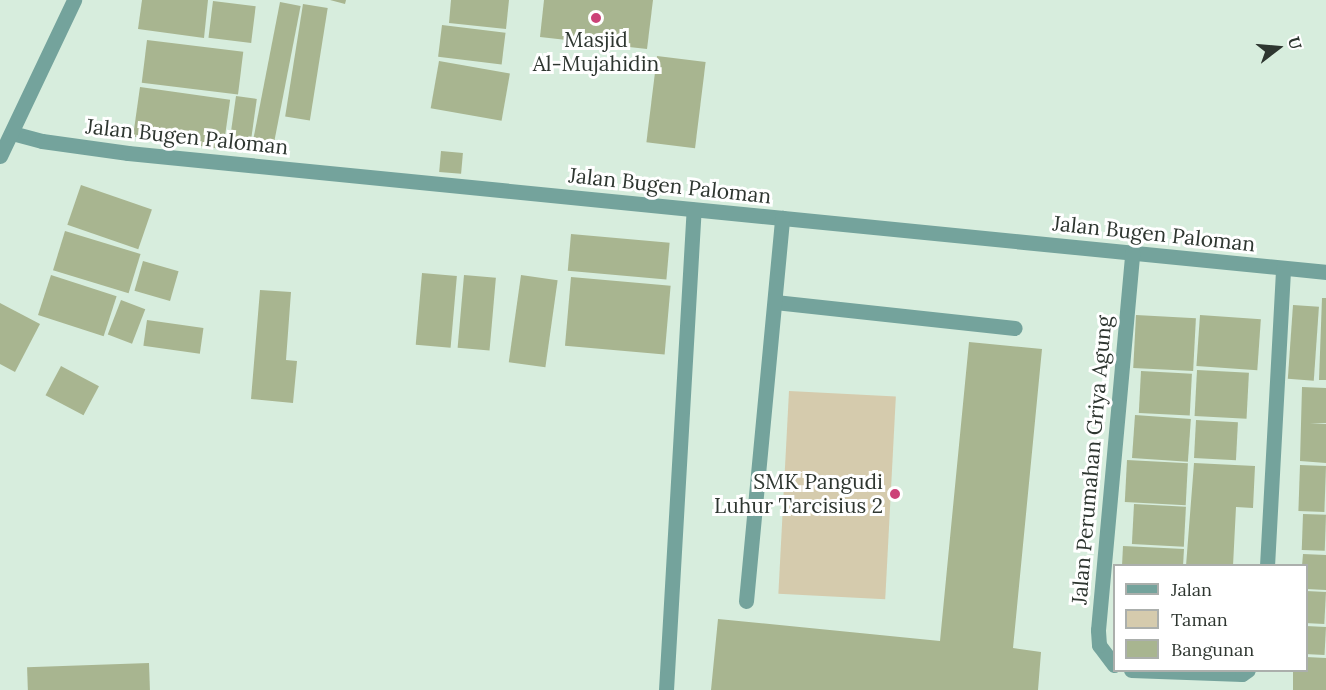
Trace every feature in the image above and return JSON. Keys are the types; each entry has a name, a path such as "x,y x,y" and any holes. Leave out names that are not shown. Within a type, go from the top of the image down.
{"street":[{"path":"0,156 74,0"},
{"name":"Jalan Bugen Paloman","path":"12,133 42,141 128,153 1326,272"},
{"path":"666,690 694,210"},
{"path":"746,602 782,218"},
{"name":"Jalan Perumahan Griya Agung","path":"1113,664 1099,645 1098,630 1132,253"},
{"path":"1267,564 1282,268"},
{"path":"775,302 1015,328"},
{"path":"1186,672 1242,674 1245,672"}],"green space":[{"path":"789,391 896,397 885,599 778,594"}],"building":[{"path":"142,0 208,0 204,38 138,29"},
{"path":"330,0 346,0 345,4"},
{"path":"451,0 509,0 506,29 449,23"},
{"name":"Masjid Al-Mujahidin","path":"544,0 653,0 647,49 540,37"},
{"path":"213,1 256,6 251,43 208,38"},
{"path":"280,2 301,6 272,151 252,147"},
{"path":"303,4 328,8 310,121 285,117"},
{"path":"442,25 506,33 502,65 438,57"},
{"path":"147,40 243,52 238,95 142,83"},
{"path":"657,56 706,62 695,148 646,142"},
{"path":"439,61 510,74 502,121 431,108"},
{"path":"140,87 230,100 223,149 133,137"},
{"path":"236,96 257,99 250,148 229,146"},
{"path":"441,151 463,153 461,174 439,172"},
{"path":"81,185 152,209 138,249 67,225"},
{"path":"65,231 141,254 129,293 53,270"},
{"path":"571,234 670,243 666,279 568,271"},
{"path":"143,261 179,271 170,301 134,291"},
{"path":"422,273 457,276 451,348 416,345"},
{"path":"51,275 117,296 104,336 38,315"},
{"path":"464,275 496,278 490,351 458,348"},
{"path":"521,275 558,280 545,367 509,362"},
{"path":"571,277 671,286 665,354 565,346"},
{"path":"260,290 291,292 286,360 297,361 293,403 251,399"},
{"path":"1322,298 1326,298 1326,380 1319,380"},
{"path":"121,300 145,309 132,344 108,335"},
{"path":"0,303 40,324 15,372 0,364"},
{"path":"1293,305 1319,307 1314,381 1288,379"},
{"path":"1136,315 1196,318 1193,371 1133,368"},
{"path":"1200,315 1261,319 1257,370 1196,366"},
{"path":"147,320 203,328 200,354 143,346"},
{"path":"969,342 1042,349 1013,648 1041,652 1038,690 711,690 718,619 940,641"},
{"path":"61,366 99,386 83,415 46,395"},
{"path":"1197,370 1249,373 1247,419 1195,416"},
{"path":"1141,371 1192,374 1190,416 1139,413"},
{"path":"1302,387 1326,388 1326,423 1310,423 1326,424 1326,463 1300,461"},
{"path":"1135,415 1191,419 1188,462 1132,458"},
{"path":"1196,420 1238,422 1236,460 1194,458"},
{"path":"1127,460 1188,463 1186,505 1125,502"},
{"path":"1194,463 1255,466 1253,508 1236,507 1233,564 1186,564"},
{"path":"1300,465 1326,466 1324,512 1298,511"},
{"path":"1134,504 1186,507 1184,547 1132,544"},
{"path":"1303,514 1326,515 1325,551 1302,550"},
{"path":"1123,546 1184,549 1183,564 1122,564"},
{"path":"1303,554 1326,555 1326,590 1308,589 1308,564 1302,564"},
{"path":"1308,591 1326,592 1324,624 1308,623"},
{"path":"1308,626 1326,627 1325,655 1308,654"},
{"path":"1308,657 1326,658 1326,690 1293,690 1293,672 1308,672"},
{"path":"149,663 150,690 28,690 27,667"}],"place":[{"name":"Masjid Al-Mujahidin","path":"596,18"},
{"name":"SMK Pangudi Luhur Tarcisius 2","path":"895,494"}]}
